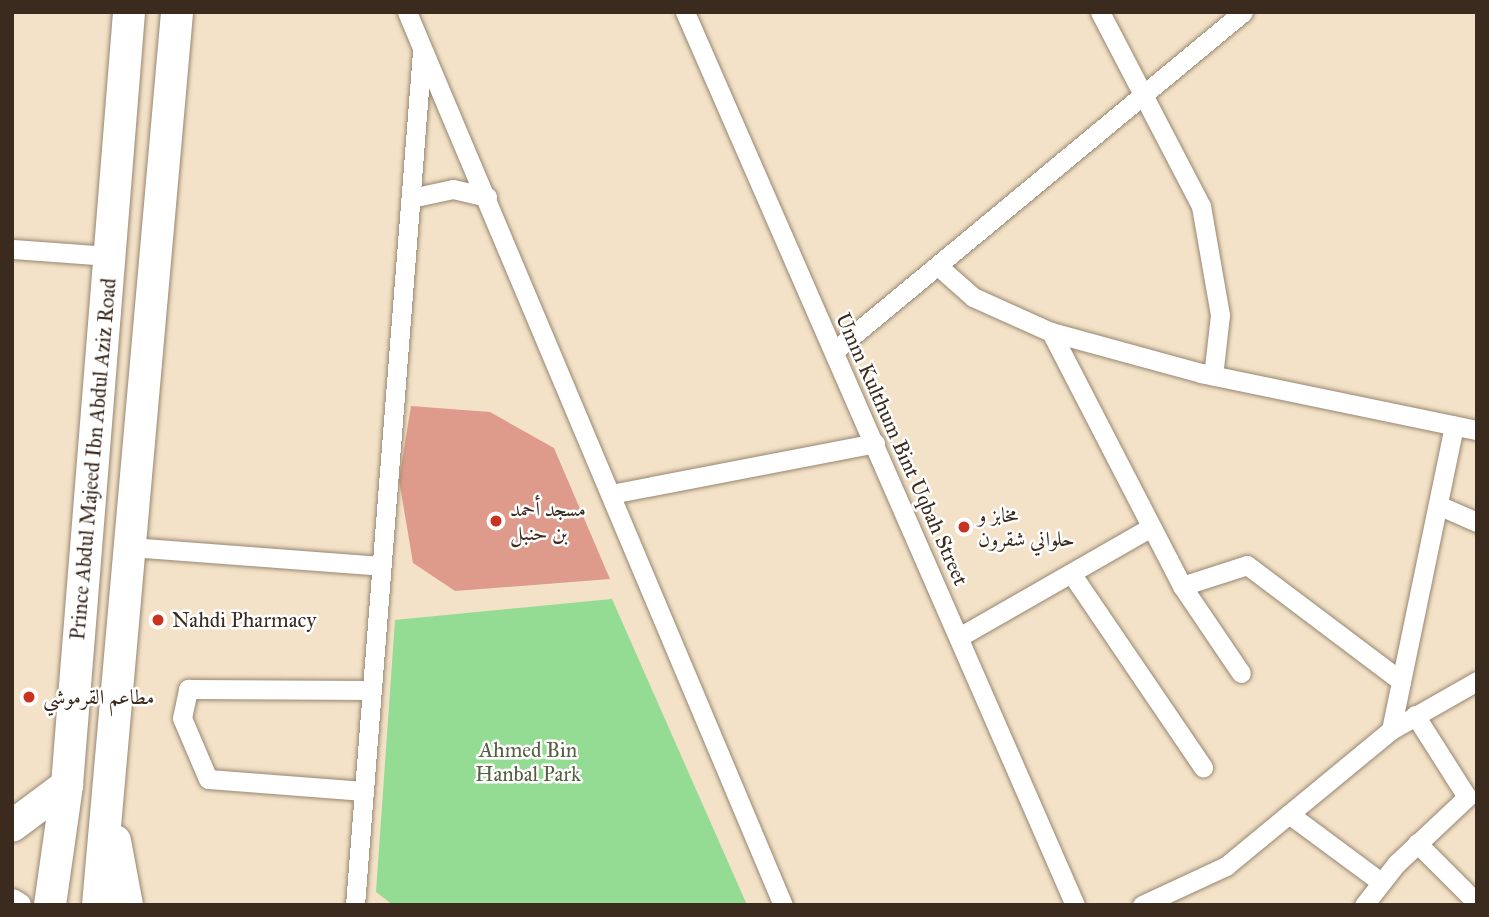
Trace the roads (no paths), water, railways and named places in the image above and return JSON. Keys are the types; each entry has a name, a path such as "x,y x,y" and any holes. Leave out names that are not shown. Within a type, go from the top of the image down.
{"main road":[{"name":"Prince Abdul Majeed Ibn Abdul Aziz Road","path":"50,905 67,785 130,12"},
{"path":"99,905 177,12"},
{"path":"12,826 67,785"},
{"path":"109,811 127,905"}],"street":[{"path":"407,12 783,905"},
{"name":"Umm Kulthum Bint Uqbah Street","path":"685,12 1075,905"},
{"path":"1100,12 1200,206 1209,240 1220,315 1213,376"},
{"path":"834,351 1143,92 1243,12"},
{"path":"355,905 422,47"},
{"path":"411,198 453,189 487,197"},
{"path":"12,249 110,256"},
{"path":"938,266 972,297 1051,332 1213,376 1477,430"},
{"path":"1051,332 1182,586 1241,673"},
{"path":"1391,730 1454,425"},
{"path":"611,494 875,443"},
{"path":"1438,505 1477,522"},
{"path":"959,637 1152,527"},
{"path":"130,547 382,566"},
{"path":"1182,586 1247,565 1401,681"},
{"path":"1071,573 1203,767"},
{"path":"1142,905 1226,866 1391,730 1477,681"},
{"path":"364,791 208,779 182,718 188,689 372,690"},
{"path":"1364,905 1417,843 1467,797 1415,715"},
{"path":"1289,814 1381,882"},
{"path":"1417,843 1477,903"},
{"path":"12,901 19,905"}],"place":[{"name":"مسجد أحمد بن حنبل","path":"496,521"},
{"name":"مخابز و حلواني شقرون","path":"964,527"},
{"name":"Nahdi Pharmacy","path":"158,620"},
{"name":"مطاعم القرموشي","path":"29,697"}],"park label":[{"name":"Ahmed Bin Hanbal Park","path":"528,762"}]}
